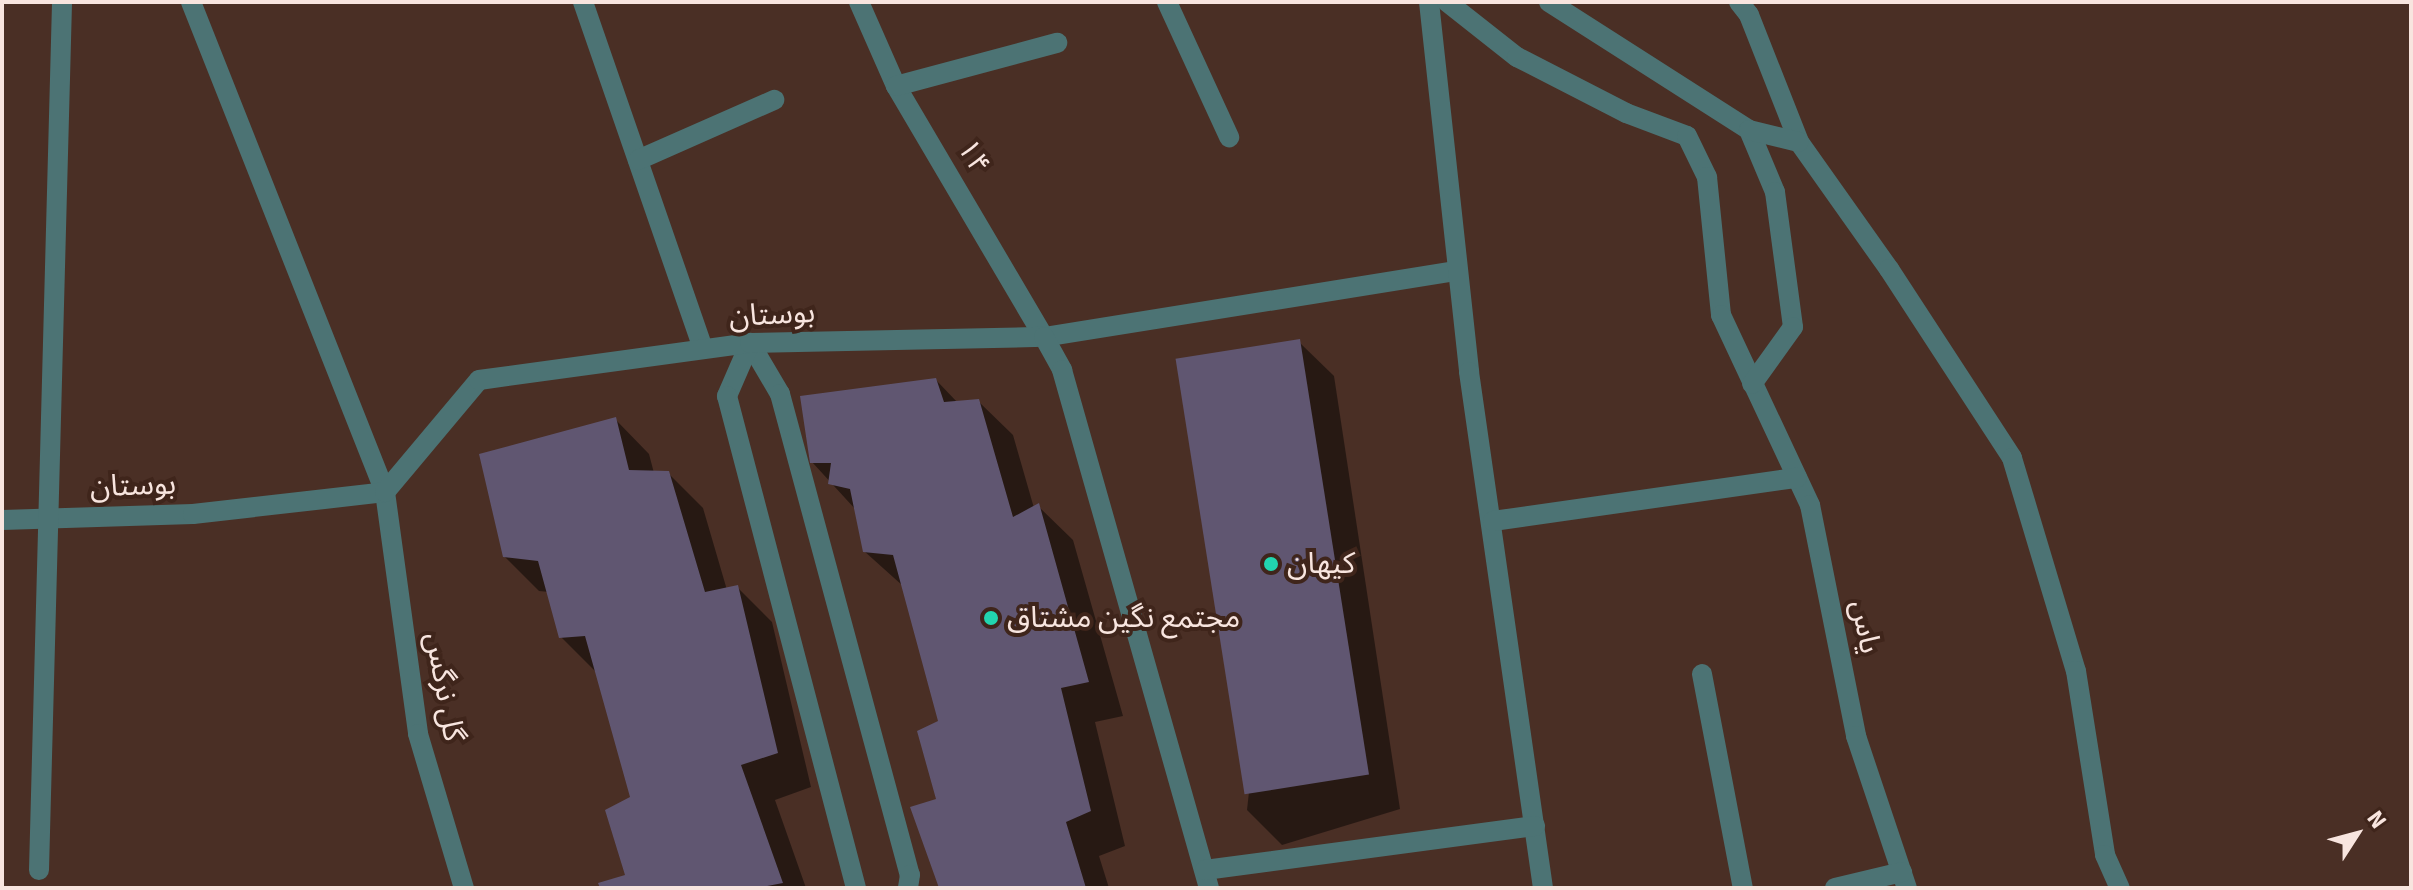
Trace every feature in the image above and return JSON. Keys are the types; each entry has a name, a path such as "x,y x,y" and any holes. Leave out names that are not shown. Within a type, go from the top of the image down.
{"street":[{"path":"39,870 51,518 62,2"},
{"name":"گل نرگس","path":"191,2 385,492 418,734 464,888"},
{"path":"583,2 703,349"},
{"name":"۱۴","path":"859,2 896,86 1044,337"},
{"path":"1167,2 1229,137"},
{"path":"1429,2 1469,372 1493,521 1543,888"},
{"name":"یاس","path":"1447,2 1517,57 1626,113 1687,136 1707,177 1721,315 1810,505 1856,736 1904,880"},
{"path":"1549,2 1749,130 1799,142"},
{"path":"1739,2 1749,15 1799,142 1889,269 2012,458 2076,671 2105,855 2120,888"},
{"path":"896,86 1057,43"},
{"path":"638,160 774,100"},
{"path":"1749,130 1775,192 1793,327 1752,384"},
{"name":"بوستان","path":"2,520 193,514 385,492 479,380 750,343 1044,337 1458,271"},
{"path":"1044,337 1062,370 1207,879 1535,826"},
{"path":"750,343 727,396 856,888"},
{"path":"750,343 780,394 910,875 908,888"},
{"path":"1493,521 1797,478"},
{"path":"1702,674 1743,888"},
{"path":"1835,888 1904,880"}],"building":[{"name":"کیهان","path":"1300,339 1369,775 1245,794 1176,359"},
{"name":"مجتمع نگین مشتاق","path":"936,378 944,402 979,399 1013,517 1039,503 1089,682 1061,688 1091,811 1066,822 1086,888 939,888 910,807 936,799 917,731 938,721 893,555 863,552 850,489 828,484 831,463 810,463 800,396"},
{"path":"616,417 629,470 669,471 705,592 738,585 778,753 741,765 783,883 757,888 600,888 598,883 625,875 605,810 630,797 585,636 559,638 538,561 503,557 479,454"}],"place":[{"name":"کیهان","path":"1271,564"},
{"name":"مجتمع نگین مشتاق","path":"991,618"}]}
